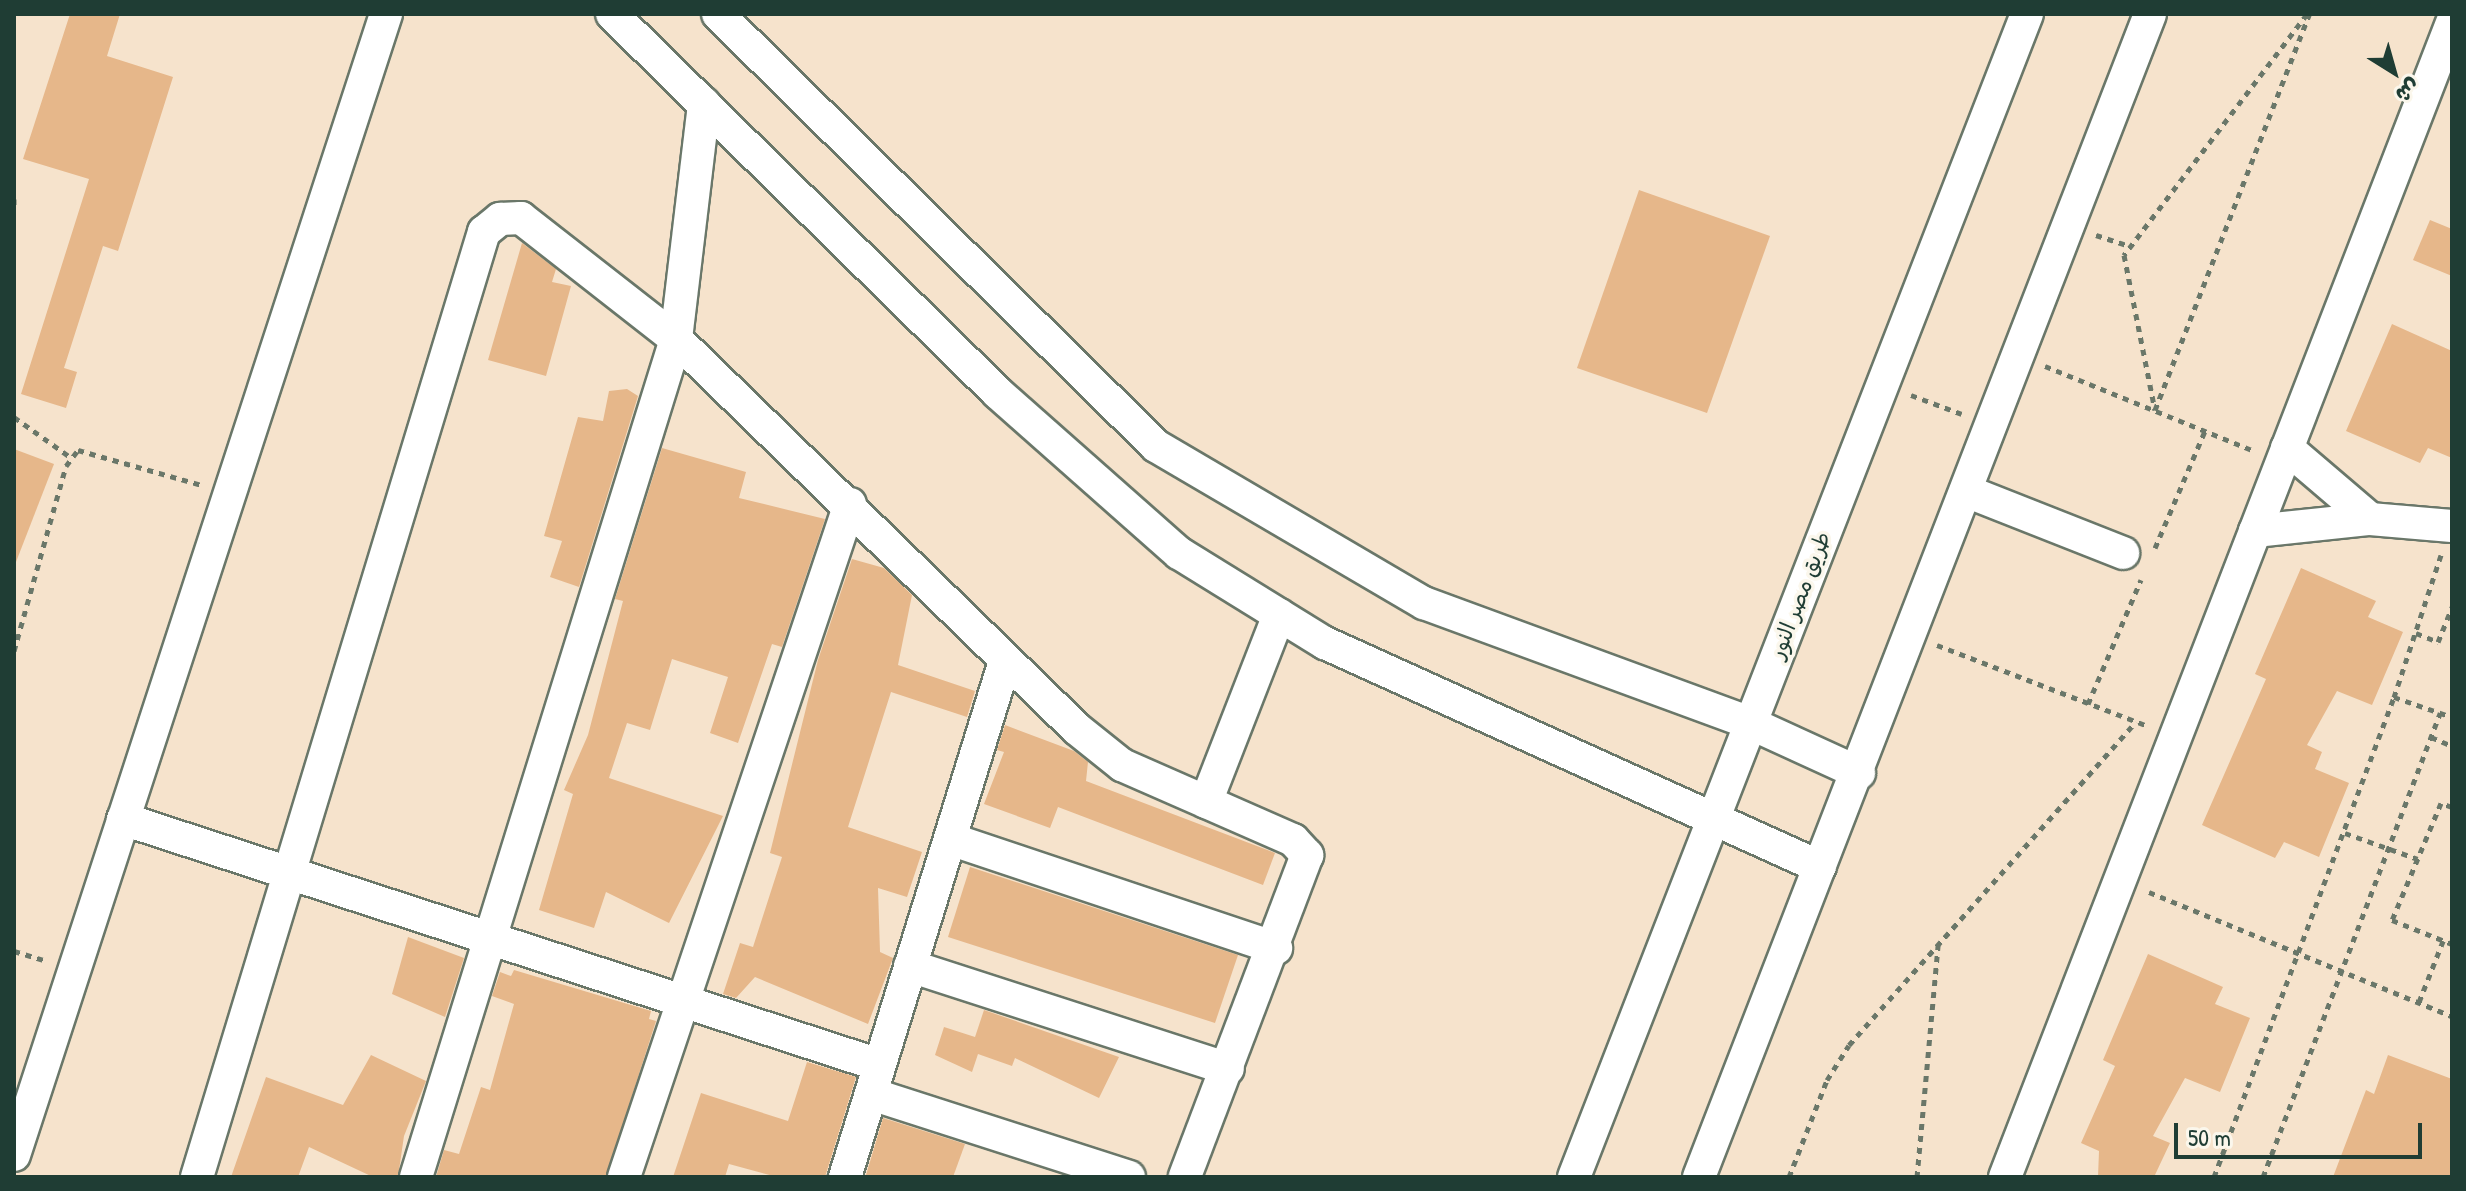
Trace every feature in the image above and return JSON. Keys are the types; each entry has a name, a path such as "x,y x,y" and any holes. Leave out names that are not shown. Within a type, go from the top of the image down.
{"street":[{"path":"14,1155 386,14"},
{"path":"612,14 998,393 1179,553 1279,615 1412,684 1820,867"},
{"path":"718,14 1044,344 1156,446 1424,603 1750,723 1859,773"},
{"name":"طريق مصر النور","path":"1574,1177 2027,14"},
{"path":"1699,1177 1859,773 2150,14"},
{"path":"2005,1177 2452,23"},
{"path":"416,1177 676,339 704,104"},
{"path":"197,1177 292,873 484,232 500,219 521,218 676,339 850,504 1005,661 1122,765 1293,840 1307,855 1276,948 1185,1177"},
{"path":"2284,455 2370,519"},
{"path":"1966,491 2123,553"},
{"path":"624,1177 850,504"},
{"path":"2255,531 2370,519 2451,526"},
{"path":"1206,802 1279,615"},
{"path":"845,1177 1005,661"},
{"path":"123,819 682,1001 1129,1177"},
{"path":"950,839 1276,948"},
{"path":"910,966 1228,1069"}],"path":[{"path":"2155,410 2124,255 2308,14"},
{"path":"2155,410 2308,14"},
{"path":"14,199 14,209"},
{"path":"2018,355 2155,410 2284,455"},
{"path":"1882,384 1992,425"},
{"path":"14,417 70,457"},
{"path":"14,651 70,457 88,447 229,494"},
{"path":"2214,1177 2302,955 2451,526"},
{"path":"2416,633 2438,642 2452,607"},
{"path":"1910,635 2175,737"},
{"path":"2394,697 2452,717"},
{"path":"2263,1177 2440,713"},
{"path":"1789,1177 1827,1080 1849,1045 2136,722"},
{"path":"2431,737 2452,746"},
{"path":"2452,807 2441,803 2392,920 2452,944"},
{"path":"2345,833 2418,859"},
{"path":"2119,880 2452,1016"},
{"path":"2419,1002 2443,941"},
{"path":"1917,1177 1939,944"}],"building":[{"path":"70,14 120,14 107,56 173,77 118,251 103,246 64,368 77,372 66,408 21,394 89,179 23,159"},
{"path":"1639,190 1770,236 1707,413 1577,368"},
{"path":"2430,220 2452,229 2452,276 2413,260"},
{"path":"522,243 556,269 552,282 571,286 546,376 488,360"},
{"path":"2392,324 2452,351 2452,458 2428,448 2420,463 2346,431"},
{"path":"627,389 638,396 579,587 550,577 562,541 544,536 578,417 603,421 609,391"},
{"path":"662,448 746,472 739,498 825,519 782,647 772,644 738,743 710,733 728,677 672,659 650,730 627,723 609,778 723,816 669,923 606,892 594,928 539,910 573,794 564,790 588,735 623,601 615,599"},
{"path":"14,449 54,464 16,562 14,562"},
{"path":"852,559 884,568 912,595 898,665 975,691 967,717 891,692 848,827 922,852 907,897 878,888 880,952 893,958 868,1024 755,977 736,998 723,994 740,943 753,947 782,857 770,853 818,660"},
{"path":"2301,568 2376,601 2368,617 2403,632 2372,705 2337,691 2307,745 2322,752 2315,769 2349,783 2319,857 2284,842 2275,858 2202,825 2266,679 2255,674"},
{"path":"1005,725 1074,751 1088,762 1086,781 1275,853 1263,885 1058,807 1050,828 984,804 1004,752 997,750"},
{"path":"970,867 1238,955 1215,1023 948,937"},
{"path":"408,937 464,958 445,1017 392,994"},
{"path":"2148,954 2223,987 2215,1004 2250,1018 2220,1092 2185,1078 2153,1136 2170,1143 2154,1177 2098,1177 2099,1151 2081,1143 2115,1066 2103,1060"},
{"path":"514,970 651,1011 649,1019 656,1021 606,1177 436,1177 444,1150 459,1154 481,1087 490,1090 514,1004 492,996 500,972 511,976"},
{"path":"984,1010 1119,1057 1099,1098 1015,1058 1012,1066 978,1054 972,1072 935,1055 944,1027 975,1037"},
{"path":"371,1055 426,1081 404,1136 398,1177 373,1177 309,1147 298,1177 231,1177 266,1077 343,1105"},
{"path":"2388,1055 2452,1079 2452,1177 2333,1177 2366,1090 2374,1094"},
{"path":"807,1062 856,1077 825,1177 777,1177 729,1164 725,1177 673,1177 701,1093 788,1121"},
{"path":"883,1118 965,1144 953,1177 866,1175"}]}
